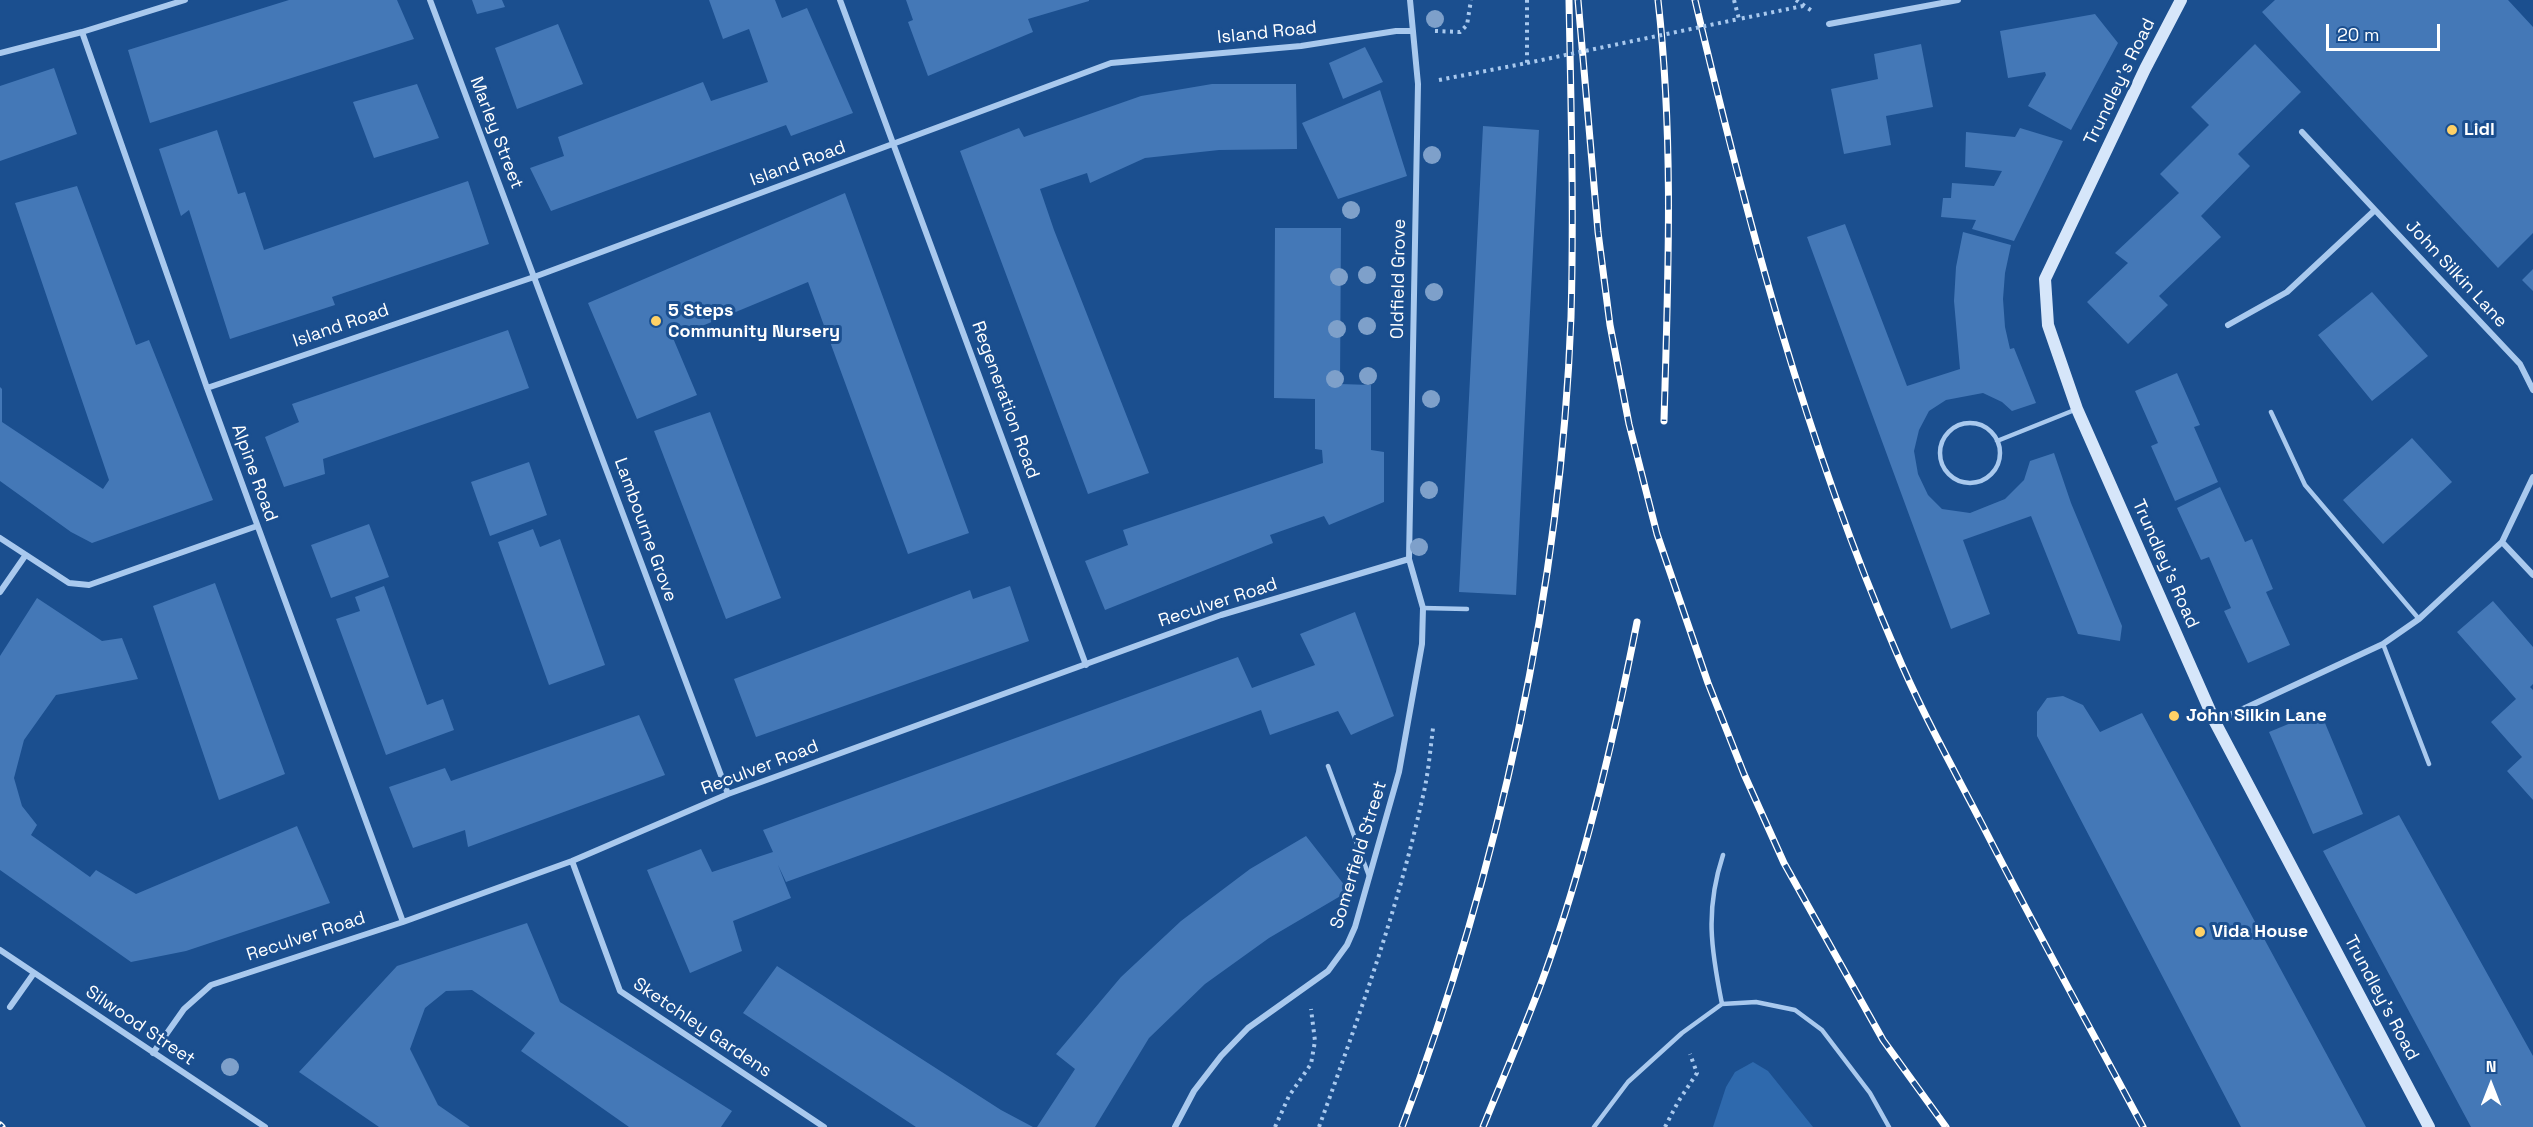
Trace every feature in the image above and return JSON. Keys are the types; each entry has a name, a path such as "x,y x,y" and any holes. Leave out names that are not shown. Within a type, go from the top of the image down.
{"main road":[{"name":"Trundley's Road","path":"2181,0 2145,69 2044,279 2048,325 2077,409 2215,722 2429,1127"}],"street":[{"path":"0,53 82,32 185,0"},
{"name":"Marley Street","path":"430,0 534,277"},
{"name":"Regeneration Road","path":"840,0 1086,665"},
{"name":"Oldfield Grove","path":"1409,559 1418,84 1410,0"},
{"path":"1829,24 1958,0"},
{"name":"Island Road","path":"207,388 534,277 1111,63 1301,46 1396,30 1413,30"},
{"name":"Alpine Road","path":"82,32 207,388 403,922"},
{"name":"John Silkin Lane","path":"2302,132 2520,364 2533,390"},
{"path":"2228,325 2287,292 2375,210"},
{"name":"Lambourne Grove","path":"534,277 728,794"},
{"path":"2215,722 2383,644 2419,619 2502,542 2533,477"},
{"path":"0,538 69,583 89,585 257,526"},
{"path":"2502,542 2533,575"},
{"path":"0,592 26,556"},
{"name":"Somerfield Street","path":"1175,1127 1194,1091 1221,1056 1248,1028 1328,971 1347,945 1370,879 1399,772 1422,644 1423,608 1409,559"},
{"name":"Reculver Road","path":"153,1053 184,1009 211,985 403,922 572,861 728,794 1221,615 1409,559"},
{"name":"Sketchley Gardens","path":"572,861 620,991 824,1127"},
{"name":"Silwood Street","path":"0,950 265,1127"},
{"path":"10,1007 34,973"}],"lane":[{"path":"1997,441 2077,409"},
{"path":"2271,412 2305,485 2419,619"},
{"path":"1975,424 1984,427 1997,441 1999,460 1995,470 1980,481 1960,482 1945,470 1941,461 1942,441 1956,427 1975,424"},
{"path":"1423,608 1467,609"},
{"path":"2383,644 2429,764"},
{"path":"1328,766 1370,879"},
{"path":"1722,1004 1711,928 1713,888 1723,855"},
{"path":"1594,1127 1629,1083 1682,1033 1722,1004 1756,1002 1795,1010 1822,1030 1870,1093 1889,1127"}],"path":[{"path":"1413,30 1460,32 1467,25 1471,0"},
{"path":"1527,0 1527,63"},
{"path":"1734,0 1739,19"},
{"path":"1443,80 1803,6"},
{"path":"1275,1127 1289,1096 1311,1064 1314,1041 1311,1010 1301,990"},
{"path":"1665,1127 1697,1073 1682,1033"}],"shaded area":[{"path":"1753,1062 1768,1071 1813,1127 1713,1127 1726,1087 1735,1072"}],"building":[{"path":"289,0 397,0 414,39 150,123 128,50"},
{"path":"472,0 502,0 505,7 477,14"},
{"path":"709,0 775,0 782,18 807,8 853,113 791,136 786,125 551,211 530,168 564,156 558,137 703,82 711,101 768,82 749,29 723,39"},
{"path":"906,0 1089,1 1028,19 1033,32 928,76 908,22 913,20"},
{"name":"Lidl","path":"2275,0 2508,0 2533,27 2533,233 2498,268 2262,12"},
{"path":"2095,14 2118,43 2071,130 2028,106 2046,75 2045,72 2008,78 2000,31"},
{"path":"558,24 583,84 517,109 495,48"},
{"path":"1921,44 1933,107 1886,116 1891,145 1844,154 1831,89 1878,79 1874,54"},
{"path":"2255,44 2301,92 2238,154 2250,166 2201,216 2221,237 2159,296 2168,305 2128,344 2087,302 2128,263 2115,253 2179,193 2160,174 2209,125 2191,107"},
{"path":"1365,47 1383,82 1343,99 1329,63"},
{"path":"54,68 77,134 0,161 0,86"},
{"path":"417,84 439,138 374,158 353,102"},
{"path":"1212,84 1296,84 1297,149 1219,150 1145,158 1090,183 1087,173 1040,189 1149,473 1088,494 960,151 1019,128 1024,137 1141,96"},
{"path":"1380,90 1407,176 1338,199 1302,123"},
{"path":"1483,126 1539,130 1516,595 1459,592"},
{"path":"2020,128 2063,141 2014,241 1972,229 1976,220 1941,217 1943,198 1951,198 1952,183 1994,186 2002,171 1965,167 1966,132 2015,137"},
{"path":"217,130 238,194 245,192 264,250 468,181 489,244 332,297 335,305 230,339 189,210 181,216 159,149"},
{"path":"77,186 136,345 149,340 213,500 92,543 71,532 0,481 0,387 2,389 2,422 103,489 109,480 15,203"},
{"path":"845,193 969,533 908,554 808,282 673,338 697,395 637,419 588,303"},
{"path":"1845,224 1907,386 1960,369 1954,301 1956,267 1963,232 2011,245 2005,273 2003,299 2005,327 2010,349 2014,348 2036,403 2012,411 2002,402 1983,393 1946,400 1929,411 1919,430 1914,451 1918,474 1928,495 1942,509 1970,513 2005,499 2024,480 2030,461 2054,453 2071,503 2122,626 2120,641 2078,634 2031,516 1963,540 1990,614 1951,629 1807,237"},
{"path":"1275,228 1341,228 1340,384 1371,385 1371,450 1384,452 1384,502 1329,525 1324,516 1270,535 1273,543 1105,610 1085,561 1128,545 1123,530 1323,463 1322,450 1315,449 1315,399 1274,398"},
{"path":"2533,269 2533,291 2522,280"},
{"path":"2372,292 2428,356 2372,401 2318,335"},
{"path":"508,330 529,388 323,459 325,474 284,487 265,437 299,422 292,404"},
{"path":"2177,373 2200,425 2194,427 2218,482 2175,501 2151,446 2158,443 2135,391"},
{"path":"710,412 781,598 726,619 654,431"},
{"path":"2412,438 2452,482 2383,544 2343,500"},
{"path":"529,462 547,515 490,536 471,482"},
{"path":"2220,487 2245,542 2252,539 2273,589 2266,592 2290,645 2248,663 2224,611 2231,608 2209,557 2201,560 2177,508"},
{"path":"369,524 389,577 331,598 311,545"},
{"path":"533,529 540,547 560,539 605,665 549,685 498,542"},
{"path":"215,583 285,774 219,800 153,606"},
{"path":"384,586 427,705 443,699 454,730 386,755 336,619 360,611 355,597"},
{"path":"1010,586 1029,641 756,737 734,679 970,590 973,599"},
{"path":"37,598 102,641 122,638 138,679 56,695 24,740 14,778 22,806 37,825 31,835 90,877 96,870 136,894 297,826 330,903 186,951 131,962 0,870 0,656"},
{"path":"2493,601 2533,647 2533,684 2530,687 2533,690 2533,800 2507,771 2522,757 2491,722 2516,699 2457,632"},
{"path":"1355,612 1394,716 1351,735 1338,711 1270,735 1261,710 786,882 778,865 791,898 733,921 742,951 690,973 647,870 701,849 712,872 773,852 763,830 1238,657 1252,688 1315,665 1300,634"},
{"name":"Vida House","path":"2063,696 2083,705 2100,732 2142,713 2366,1127 2241,1127 2037,736 2037,712 2047,698"},
{"path":"2320,711 2363,814 2313,834 2269,732"},
{"path":"639,715 665,775 468,847 465,830 413,848 389,787 445,768 451,781"},
{"path":"2399,815 2533,1056 2533,1127 2471,1127 2323,851"},
{"path":"1306,836 1349,891 1269,938 1205,984 1149,1038 1095,1127 1037,1127 1075,1069 1056,1054 1121,977 1181,921 1250,869"},
{"path":"527,923 560,1002 732,1111 721,1127 629,1127 521,1051 535,1033 472,990 446,991 425,1008 410,1049 438,1105 470,1127 379,1127 299,1072 397,966"},
{"path":"777,966 1001,1110 1033,1127 916,1127 743,1013"}],"railway":[{"path":"1402,1127 1468,932 1495,831 1519,729 1554,523 1565,419 1571,317 1569,0"},
{"path":"1578,0 1598,232 1610,325 1629,424 1657,534 1708,683 1744,774 1784,863 1883,1040 1946,1127"},
{"path":"1658,0 1668,158 1664,421"},
{"path":"1695,0 1757,247 1781,329 1833,490 1863,570 1895,649 1926,715 2143,1127"},
{"path":"1483,1127 1539,990 1574,885 1609,754 1637,622"}],"place":[{"name":"Lidl","path":"2452,130"},
{"name":"5 Steps Community Nursery","path":"656,321"},
{"name":"John Silkin Lane","path":"2174,716"},
{"name":"Vida House","path":"2200,932"}]}
